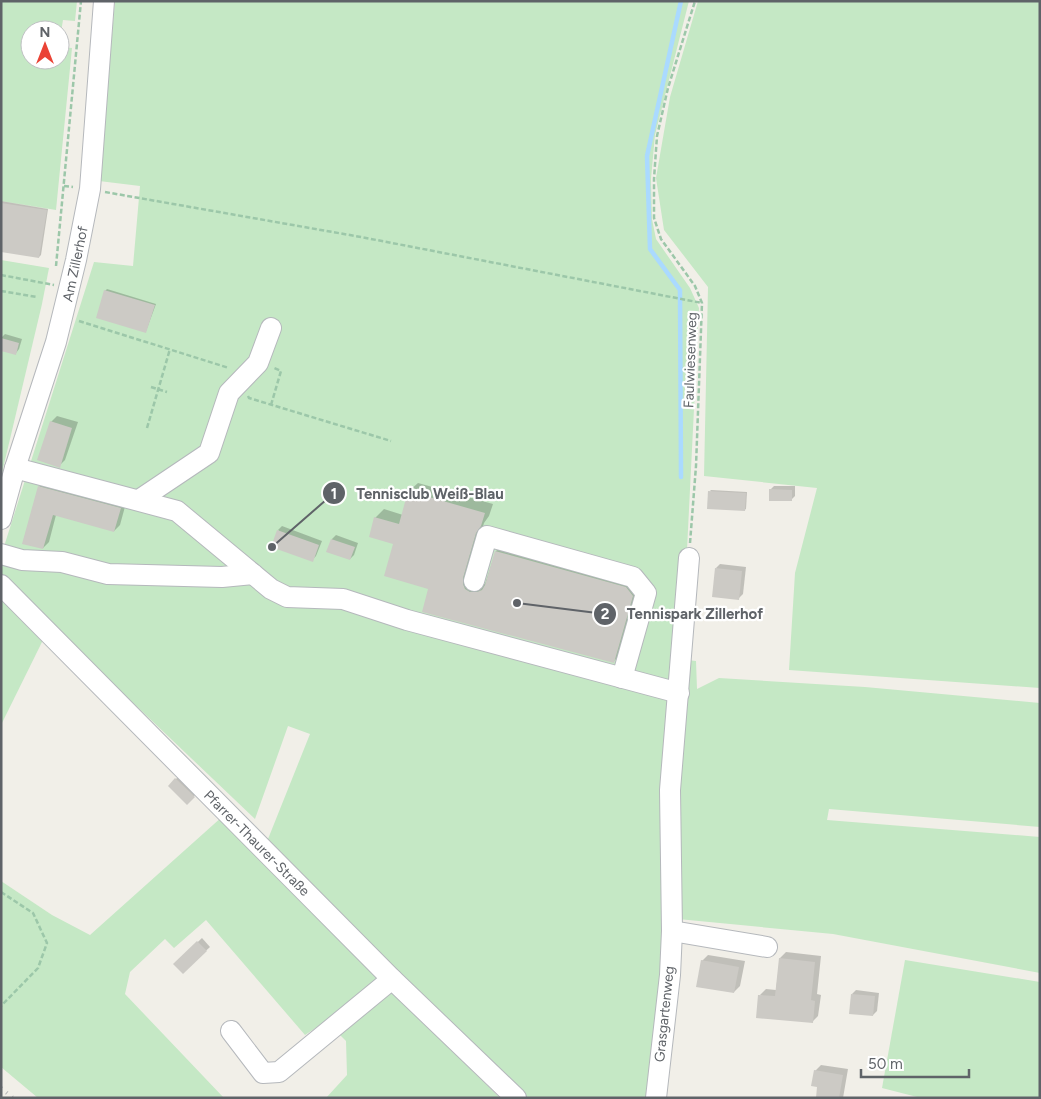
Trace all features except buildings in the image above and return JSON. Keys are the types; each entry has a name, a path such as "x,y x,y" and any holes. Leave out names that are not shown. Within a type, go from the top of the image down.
{"street":[{"name":"Am Zillerhof","path":"1,519 68,298 90,190 104,1"},
{"path":"139,500 209,453 229,393 258,363 271,328"},
{"path":"15,468 176,511 270,589 287,597 342,599 407,620 679,693"},
{"path":"474,581 487,536 633,577 646,593 622,678"},
{"path":"1,554 22,560 62,562 108,574 222,577 252,574"},
{"name":"Grasgartenweg","path":"656,1098 670,975 672,931 670,790 689,558"},
{"name":"Pfarrer-Thaurer-Straße","path":"1,585 392,979 516,1098"},
{"path":"672,931 767,948"},
{"path":"231,1031 263,1073 279,1072 392,979"}],"path":[{"name":"Am Zillerhof","path":"55,275 81,1"},
{"name":"Faulwiesenweg","path":"689,558 696,466 702,303 695,286 661,239 654,218 654,179 657,136 668,88 695,1"},
{"path":"90,190 361,237 702,303"},
{"path":"1,275 54,285"},
{"path":"1,291 37,297"},
{"path":"147,428 170,350"},
{"path":"258,363 282,371 271,405"},
{"path":"151,387 167,392"},
{"path":"1,892 33,913 47,943 38,968 1,1006"}],"green space":[{"path":"1,1 77,1 75,21 20,20 20,70 70,70 56,210 1,201"},
{"path":"115,1 689,1 655,135 651,179 652,219 656,239 690,288 699,308 686,570 678,659 696,661 697,689 719,678 865,687 1040,703 1040,827 829,809 827,820 1040,837 1040,973 833,934 678,919 665,928 659,1010 646,1098 522,1098 268,839 310,734 288,726 255,819 1,577 1,556 94,262 133,266 140,186 99,181"},
{"path":"698,1 1040,1 1040,688 789,670 795,573 817,488 704,476 708,287 664,230 656,178 670,97"},
{"path":"70,48 72,48 70,68"},
{"path":"1,260 49,268 1,477"},
{"path":"3,600 43,640 1,725 1,603"},
{"path":"223,816 371,971 500,1098 326,1098 347,1075 346,1041 326,1021 305,1035 206,920 174,948 165,939 130,972 125,994 224,1098 38,1098 1,1067 1,881 52,915 90,935"},
{"path":"905,960 1040,982 1040,1098 921,1098 882,1088"}],"waterway":[{"path":"681,1 647,156 650,249 680,290 681,477"}],"railway":[{"path":"1,1088 13,1098"}],"place":[{"name":"Tennisclub Weiß-Blau","path":"272,547"},
{"name":"Tennispark Zillerhof","path":"517,603"}]}
